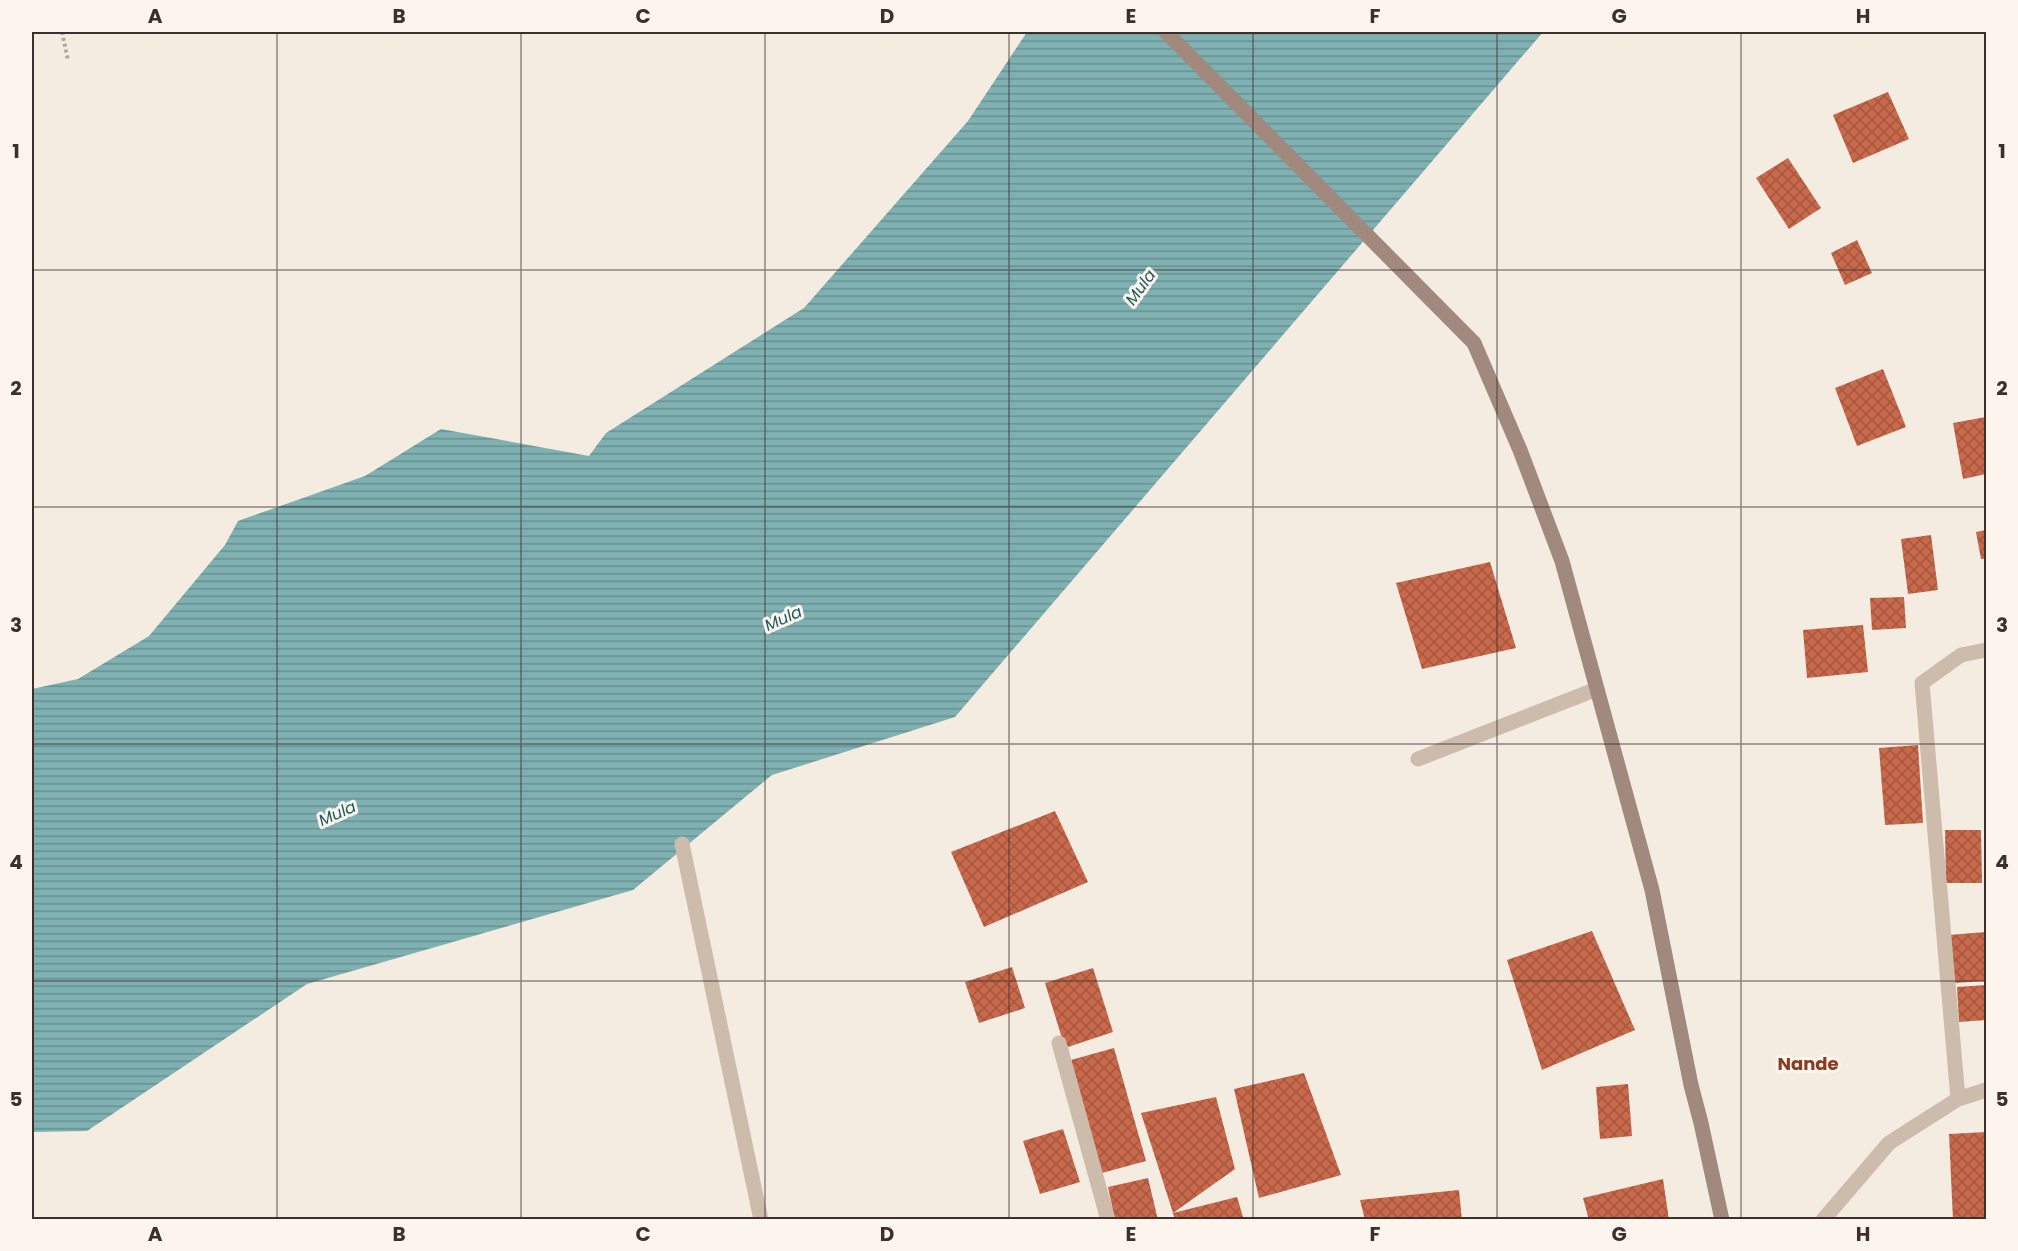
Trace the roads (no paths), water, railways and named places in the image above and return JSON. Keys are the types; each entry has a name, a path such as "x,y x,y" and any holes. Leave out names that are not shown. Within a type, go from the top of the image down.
{"street":[{"path":"1166,32 1474,343 1520,450 1562,561 1652,890 1688,1074 1722,1220"},
{"path":"1958,1099 1922,683 1961,655 1986,650"},
{"path":"1418,759 1597,689"},
{"path":"682,844 761,1220"},
{"path":"1059,1043 1108,1220"},
{"path":"1823,1220 1889,1143 1958,1099 1986,1090"}],"water":[{"name":"Mula","path":"1027,32 1543,32 955,717 772,775 633,890 307,984 87,1131 32,1132 32,689 78,679 149,636 225,545 238,521 365,476 441,429 589,456 606,433 804,308 968,121"}],"district":[{"name":"Nande","path":"1808,1064"}]}
